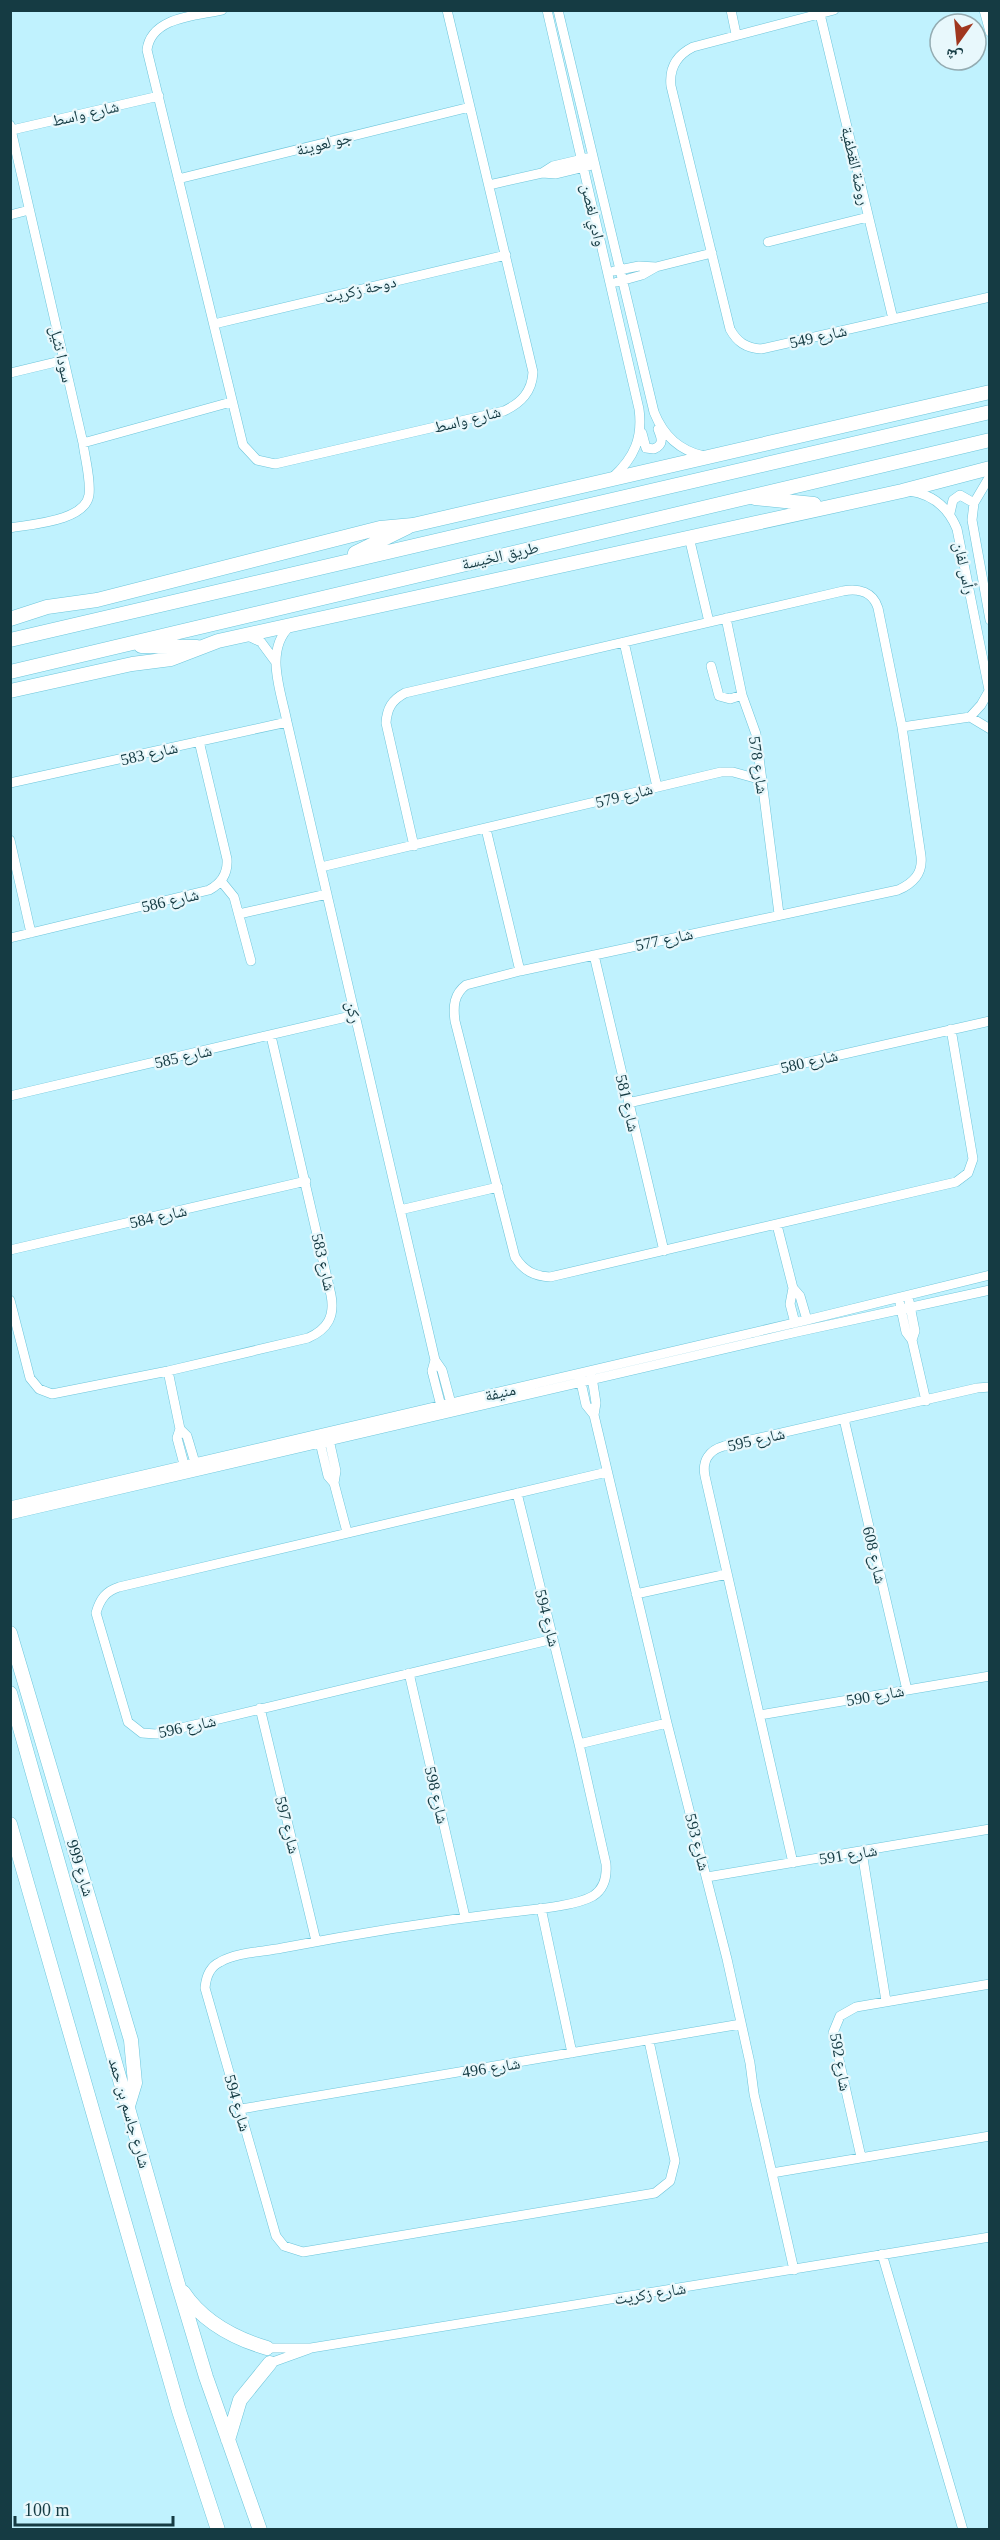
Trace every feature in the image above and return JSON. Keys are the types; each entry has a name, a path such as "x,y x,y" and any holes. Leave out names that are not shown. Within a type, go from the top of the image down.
{"main road":[{"path":"10,618 47,607 97,600 380,528 413,525 990,392"},
{"name":"طريق الخيسة","path":"10,640 990,412"},
{"name":"طريق الخيسة","path":"10,672 990,440"},
{"path":"766,443 848,444"},
{"name":"طريق الخيسة","path":"10,691 132,664 171,659 199,647 245,635 902,491 990,468"},
{"path":"744,497 827,506"},
{"path":"338,563 413,525"},
{"path":"345,614 378,584"},
{"path":"121,645 199,647"},
{"name":"شارع 999","path":"10,1633 131,2040 135,2083 128,2106"},
{"name":"شارع جاسم بن حمد","path":"10,1693 178,2284 228,2440 260,2529"},
{"path":"10,1824 179,2411 219,2529"},
{"path":"178,2284 188,2300 216,2325 249,2343 267,2348"},
{"path":"228,2440 240,2400 270,2363"}],"street":[{"name":"شارع واسط","path":"222,10 163,24 151,35 147,50 243,445 256,460 275,464 504,411 516,405 528,393 533,372 447,10"},
{"name":"وادي لغصن","path":"547,10 640,419 643,444 646,448 654,450 662,440 619,270 558,10"},
{"path":"731,10 736,34"},
{"name":"شارع 549","path":"834,10 736,34 686,50 675,62 670,78 730,329 745,346 768,347 990,297"},
{"path":"984,10 990,32"},
{"name":"روضة القطفية","path":"820,14 892,319"},
{"name":"شارع واسط","path":"11,127 159,96"},
{"name":"جو لعوينة","path":"178,179 470,107"},
{"name":"سودا نثيل","path":"10,528 71,515 84,507 89,490 83,443 11,127"},
{"path":"489,185 542,173 556,174 593,161"},
{"path":"10,215 30,210"},
{"path":"768,242 868,217"},
{"path":"607,272 639,266 656,267 712,253"},
{"name":"دوحة زكريت","path":"214,324 506,255"},
{"path":"610,284 647,273 656,267"},
{"path":"10,373 64,360"},
{"path":"83,443 231,402"},
{"name":"وادي لغصن","path":"654,412 662,429 674,442 694,454 709,457"},
{"name":"وادي لغصن","path":"610,480 634,454 640,419"},
{"path":"902,491 926,496 950,513 953,500 960,495 974,503 990,476"},
{"name":"رأس لفان","path":"974,503 973,529 990,620"},
{"name":"رأس لفان","path":"950,513 962,547 989,693"},
{"path":"689,537 709,622"},
{"name":"شارع 577","path":"414,846 386,723 386,714 396,698 405,693 726,618 848,590 859,590 869,594 878,608 902,727 921,856 921,870 918,876 898,890 520,971 466,985 460,990 454,1004 455,1021 515,1257 526,1270 533,1274 550,1277 956,1182 968,1173 973,1159 951,1029"},
{"name":"شارع 578","path":"726,618 742,695 756,734 779,914"},
{"name":"ركن","path":"290,626 276,647 276,663 287,722 435,1360 442,1370 447,1409"},
{"name":"ركن","path":"245,635 261,642 276,663"},
{"path":"624,642 657,787"},
{"path":"711,666 719,696 730,699 742,695"},
{"path":"902,727 970,717 989,693"},
{"path":"970,717 990,729"},
{"name":"شارع 583","path":"10,783 287,722"},
{"path":"199,741 227,859 226,871 221,881 232,892 251,961"},
{"name":"شارع 579","path":"321,867 727,771 762,780"},
{"path":"486,829 520,971"},
{"path":"10,840 31,933"},
{"name":"شارع 586","path":"10,938 209,890 221,881"},
{"path":"239,914 327,894"},
{"name":"شارع 581","path":"594,955 664,1251"},
{"name":"شارع 585","path":"10,1096 355,1015"},
{"name":"شارع 580","path":"628,1103 990,1021"},
{"name":"شارع 583","path":"10,1300 30,1378 39,1389 59,1394 308,1338 328,1324 332,1302 271,1036"},
{"name":"شارع 584","path":"10,1250 306,1181"},
{"path":"400,1210 498,1187"},
{"path":"777,1225 793,1288 790,1304 795,1323"},
{"name":"منيفة","path":"10,1506 196,1467 447,1409 591,1371 990,1275"},
{"path":"793,1288 800,1296 807,1320"},
{"name":"منيفة","path":"447,1409 581,1384 990,1290"},
{"path":"904,1297 915,1331 912,1340 926,1401"},
{"path":"168,1371 180,1429 177,1438 185,1469"},
{"name":"شارع 593","path":"591,1371 596,1403 594,1415 667,1723 707,1877 794,2270"},
{"name":"شارع 593","path":"579,1374 586,1405 594,1415"},
{"name":"شارع 595","path":"793,1863 704,1471 709,1454 724,1446 990,1387"},
{"name":"شارع 608","path":"843,1419 907,1690"},
{"path":"180,1429 187,1436 196,1467"},
{"path":"324,1437 337,1474 334,1483 347,1532"},
{"name":"منيفة","path":"10,1515 185,1469"},
{"name":"شارع 596","path":"554,1639 156,1734 136,1730 128,1722 97,1619 98,1605 106,1593 119,1587 607,1472"},
{"name":"شارع 594","path":"517,1493 579,1744 606,1864 606,1876 601,1888 592,1896 541,1908 465,1917 316,1941 230,1958 214,1965 209,1972 205,1988 276,2236 284,2246 296,2251 648,2195 663,2188 670,2181 675,2161 649,2041"},
{"path":"636,1594 728,1574"},
{"name":"شارع 598","path":"409,1673 465,1917"},
{"name":"شارع 590","path":"760,1715 990,1676"},
{"name":"شارع 597","path":"260,1708 316,1941"},
{"path":"579,1744 667,1723"},
{"name":"شارع 591","path":"707,1877 990,1829"},
{"path":"862,1852 886,2001"},
{"path":"541,1908 572,2053"},
{"name":"شارع 592","path":"861,2157 834,2039 834,2027 840,2016 850,2008 990,1984"},
{"name":"شارع 496","path":"240,2109 741,2024"},
{"path":"772,2173 990,2136"},
{"name":"شارع زكريت","path":"267,2348 311,2348 990,2236"},
{"path":"882,2254 963,2529"},
{"name":"شارع زكريت","path":"270,2363 311,2348"}]}
